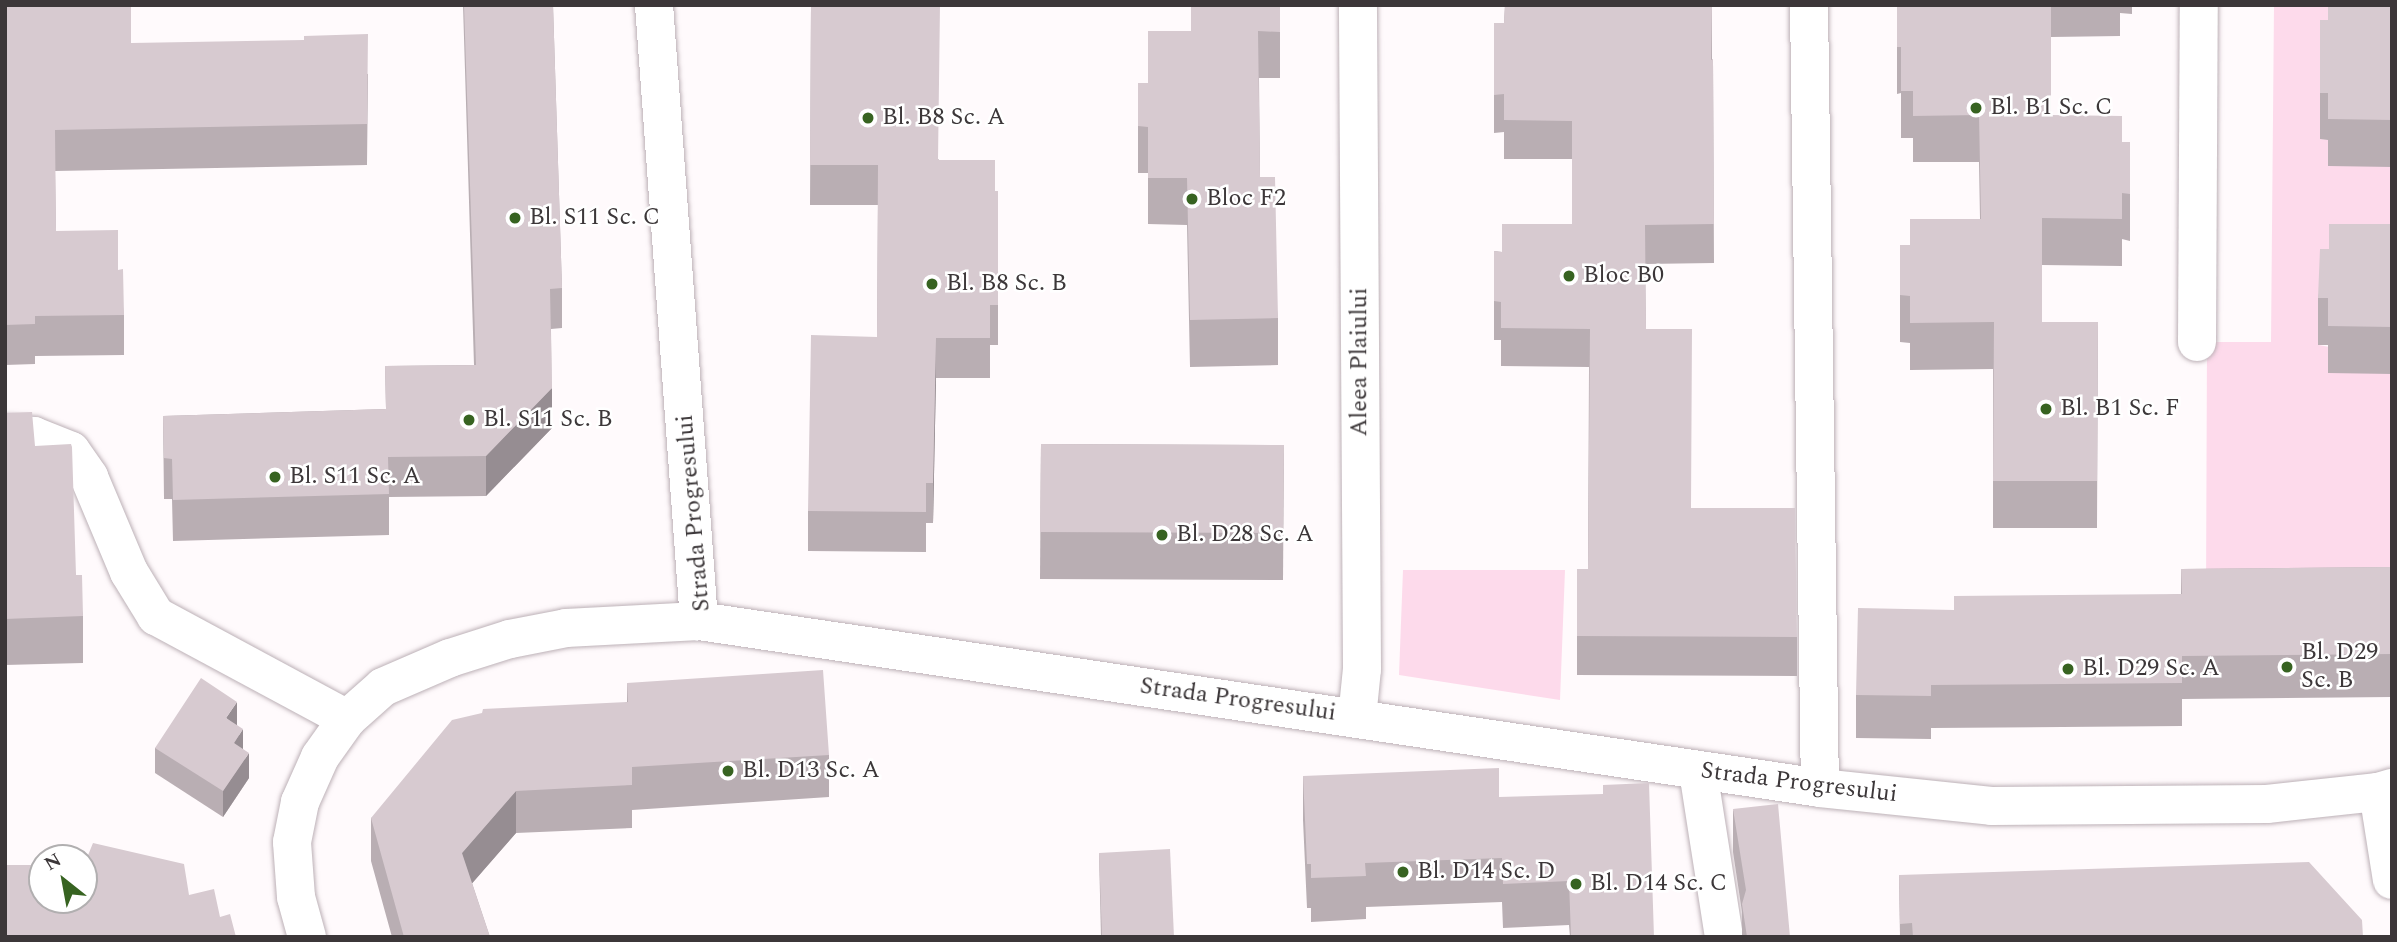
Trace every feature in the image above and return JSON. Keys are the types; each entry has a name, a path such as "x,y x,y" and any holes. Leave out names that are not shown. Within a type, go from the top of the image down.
{"street":[{"name":"Strada Progresului","path":"654,5 699,621 1698,771 1819,788 1991,806 2267,804 2385,790"},
{"name":"Aleea Plaiului","path":"1357,718 1362,669 1358,5"},
{"path":"1809,5 1819,788"},
{"path":"2197,342 2199,5"},
{"path":"5,434 34,436 71,451 89,477 129,572 156,616 347,719"},
{"path":"307,937 296,897 292,842 300,802 320,757 347,719 383,687 450,658 510,639 566,628 699,621"},
{"path":"1698,771 1724,937"},
{"path":"2385,790 2392,880"}],"shaded area":[{"path":"2274,5 2392,5 2320,68 2320,139 2392,144 2392,285 2319,345 2392,359 2392,594 2206,594 2207,342 2271,342"},
{"path":"1403,570 1565,570 1560,700 1399,675"}],"building":[{"path":"5,5 131,5 131,43 304,40 304,36 368,34 367,124 55,130 56,231 118,230 118,270 123,269 124,315 35,316 35,324 5,325"},
{"path":"464,5 553,5 562,288 550,289 552,388 486,456 388,457 389,494 173,500 172,459 164,458 163,416 386,409 385,366 476,365"},
{"path":"811,5 940,5 938,160 995,160 995,191 998,191 998,305 990,305 990,338 936,338 933,483 926,483 926,512 808,511 811,335 877,337 878,165 810,165"},
{"name":"Bloc F2","path":"1191,5 1280,5 1280,32 1258,31 1260,177 1275,177 1278,318 1190,320 1187,178 1148,178 1148,127 1138,126 1138,83 1148,83 1148,31 1191,31"},
{"path":"1505,5 1712,5 1714,224 1645,225 1646,329 1692,329 1691,508 1795,508 1797,637 1577,636 1577,569 1588,569 1590,329 1501,328 1501,302 1494,301 1494,251 1502,252 1502,224 1572,224 1572,121 1504,120 1504,94 1494,95 1494,23 1504,23"},
{"path":"1897,5 2051,5 2051,115 2122,116 2122,142 2130,142 2130,194 2122,193 2122,219 2042,218 2042,322 2098,322 2097,481 1993,481 1994,322 1910,323 1910,296 1900,295 1900,245 1910,245 1910,219 1981,219 1979,115 1913,116 1913,91 1901,91"},
{"path":"2328,5 2392,5 2392,120 2328,119 2328,93 2320,93 2320,20 2328,20"},
{"path":"2329,224 2392,224 2392,327 2328,326 2328,298 2318,298 2320,249 2329,249"},
{"path":"32,412 35,446 71,444 72,447 76,575 82,575 83,616 5,619 5,413"},
{"path":"1041,444 1284,445 1283,533 1040,532"},
{"path":"2392,567 2392,654 2182,656 2182,683 1931,685 1931,696 1856,695 1858,608 1954,610 1954,596 2182,594 2181,569"},
{"path":"823,670 829,755 632,767 632,785 516,791 462,853 490,937 404,937 371,818 452,720 482,713 483,709 628,702 627,683"},
{"path":"201,678 237,702 226,718 243,729 234,743 249,753 223,791 155,748"},
{"path":"1499,768 1499,797 1603,794 1603,785 1649,783 1654,937 1571,937 1569,881 1503,884 1502,858 1365,863 1366,876 1311,878 1311,864 1307,864 1303,776"},
{"path":"1778,804 1790,937 1747,937 1742,904 1746,890 1733,809"},
{"path":"98,844 184,864 189,895 214,889 220,917 230,914 236,937 5,937 5,865 28,865 28,914 98,914"},
{"path":"1170,849 1174,937 1102,937 1099,853"},
{"path":"2309,862 2362,920 2363,937 1913,937 1912,923 1900,924 1899,875"}],"place":[{"name":"Bl. B1 Sc. C","path":"1976,108"},
{"name":"Bl. B8 Sc. A","path":"868,118"},
{"name":"Bloc F2","path":"1192,199"},
{"name":"Bl. S11 Sc. C","path":"515,218"},
{"name":"Bloc B0","path":"1569,276"},
{"name":"Bl. B8 Sc. B","path":"932,284"},
{"name":"Bl. B1 Sc. F","path":"2046,409"},
{"name":"Bl. S11 Sc. B","path":"469,420"},
{"name":"Bl. S11 Sc. A","path":"275,477"},
{"name":"Bl. D28 Sc. A","path":"1162,535"},
{"name":"Bl. D29 Sc. B","path":"2287,667"},
{"name":"Bl. D29 Sc. A","path":"2068,669"},
{"name":"Bl. D13 Sc. A","path":"728,771"},
{"name":"Bl. D14 Sc. D","path":"1403,872"},
{"name":"Bl. D14 Sc. C","path":"1576,884"}]}
